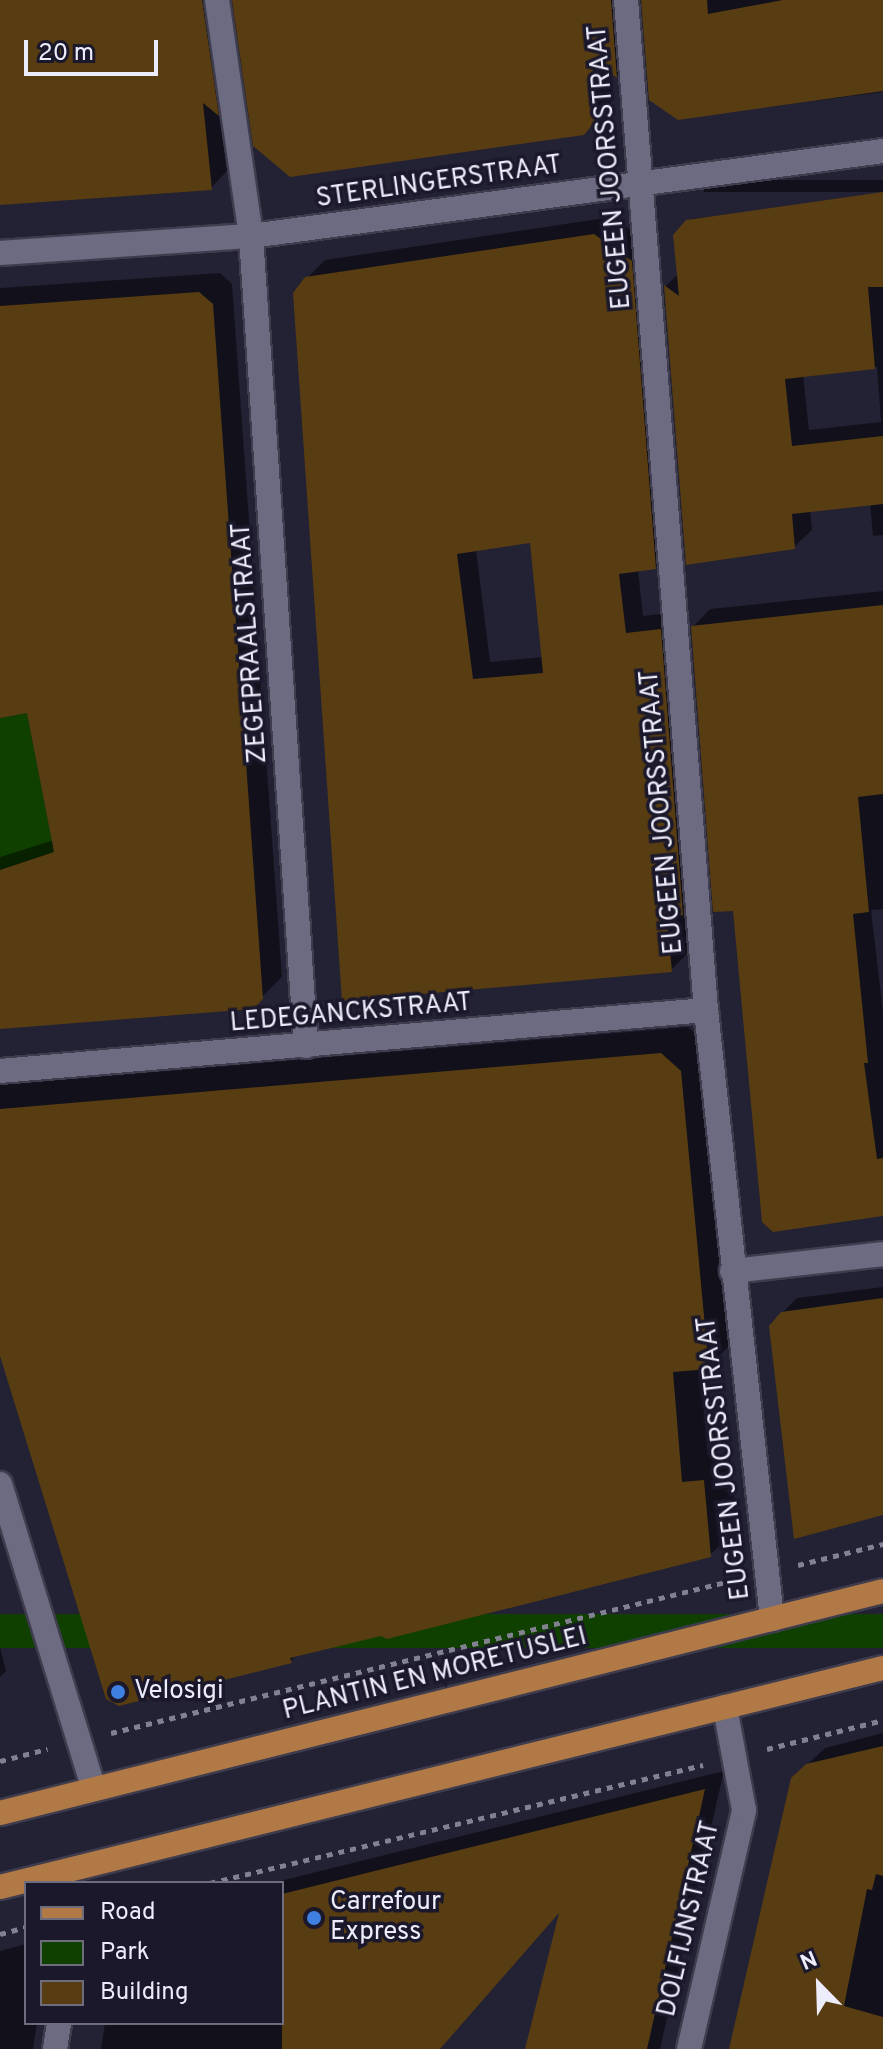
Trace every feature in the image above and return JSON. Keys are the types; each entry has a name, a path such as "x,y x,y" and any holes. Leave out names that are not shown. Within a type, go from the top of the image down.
{"main road":[{"name":"PLANTIN EN MORETUSLEI","path":"0,1813 883,1591"},
{"path":"41,1881 69,1877 883,1668"},
{"path":"0,1887 24,1884"}],"street":[{"name":"ZEGEPRAALSTRAAT","path":"217,0 251,236 306,1046"},
{"name":"EUGEEN JOORSSTRAAT","path":"626,0 706,1010 772,1619"},
{"name":"STERLINGERSTRAAT","path":"0,253 251,236 883,151"},
{"name":"LEDEGANCKSTRAAT","path":"0,1071 706,1010"},
{"path":"732,1271 883,1254"},
{"path":"0,1484 94,1789"},
{"name":"DOLFIJNSTRAAT","path":"689,2049 744,1810 725,1707"},
{"path":"55,2049 59,2025"}],"path":[{"path":"0,1761 883,1544"},
{"path":"218,1881 883,1720"},
{"path":"0,1934 24,1928"}],"green space":[{"path":"27,713 54,852 0,870 0,718"},
{"path":"0,1614 883,1614 883,1648 0,1648"}],"building":[{"path":"0,0 202,0 219,116 203,103 212,190 0,205"},
{"path":"232,0 611,0 617,78 592,60 597,119 584,135 290,177 253,146"},
{"path":"641,0 707,0 708,14 783,0 883,0 883,91 678,120 649,100"},
{"path":"883,192 883,287 868,287 875,369 785,379 792,446 883,436 883,504 792,514 795,549 686,565 664,285 679,296 673,235 686,220"},
{"path":"594,234 632,261 656,569 619,574 626,633 661,629 683,915 667,917 672,972 342,1001 293,293 305,277","holes":["530,543 543,673 473,679 457,554"]},
{"path":"199,292 213,304 263,999 253,1009 0,1029 0,870 54,852 27,713 0,718 0,306"},
{"path":"883,605 883,794 858,797 869,912 853,914 868,1063 864,1063 877,1159 883,1158 883,1216 773,1232 762,1222 733,911 713,912 691,626"},
{"path":"661,1053 681,1071 709,1369 673,1372 682,1482 704,1480 711,1557 387,1639 381,1636 290,1658 292,1663 119,1706 106,1699 0,1356 0,1109"},
{"path":"883,1298 883,1515 794,1539 769,1326 781,1312"},
{"path":"883,1746 883,1876 876,1874 872,1890 867,1889 844,2006 883,2017 883,2049 729,2049 791,1778 806,1764"},
{"path":"705,1789 647,2049 525,2049 559,1913 440,2049 282,2049 284,1894"}],"place":[{"name":"Velosigi","path":"118,1692"},
{"name":"Carrefour Express","path":"314,1918"}]}
